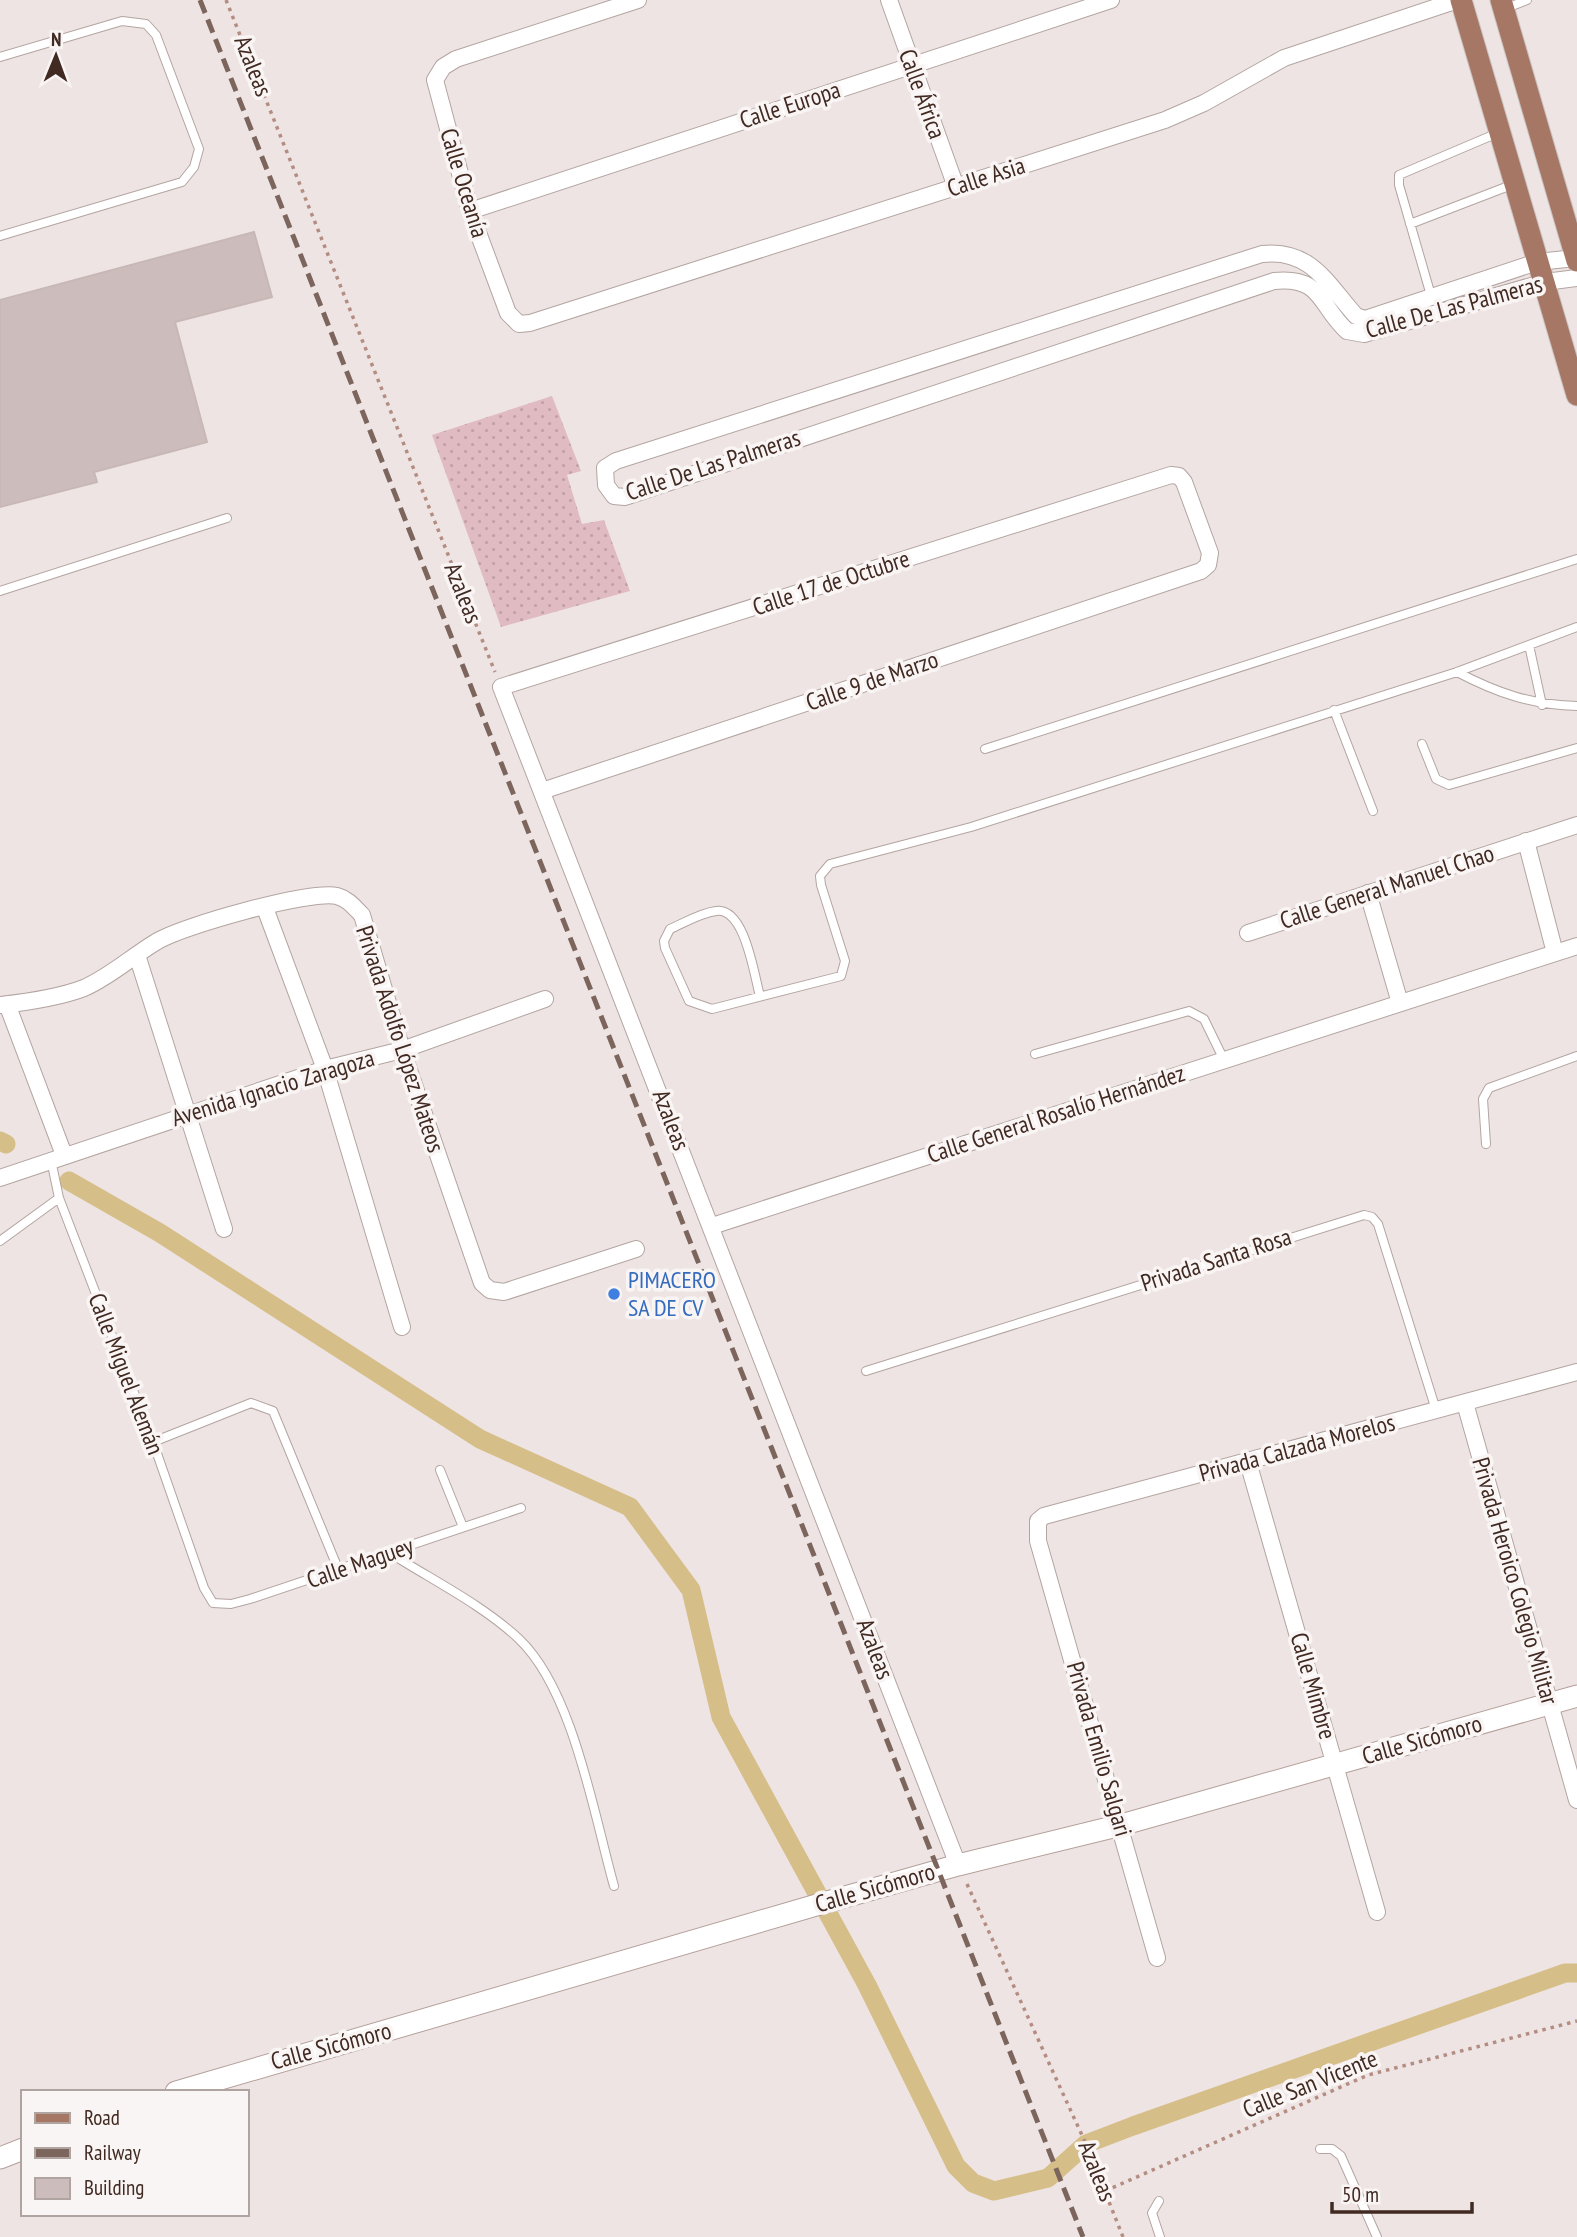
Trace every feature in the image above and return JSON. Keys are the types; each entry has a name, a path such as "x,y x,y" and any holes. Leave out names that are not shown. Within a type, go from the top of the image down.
{"main road":[{"path":"1459,0 1502,132 1514,184 1577,395"},
{"path":"1503,5 1577,260"}],"street":[{"name":"Calle Oceanía","path":"508,313 470,211 435,80 443,67 456,59 638,0"},
{"name":"Calle África","path":"889,0 956,187"},
{"name":"Calle Europa","path":"470,211 1111,0"},
{"name":"Calle Asia","path":"508,313 519,324 530,323 1165,120 1204,103 1284,58 1459,0"},
{"name":"Calle De Las Palmeras","path":"1577,260 1541,272 1357,334 1343,328 1329,305 1301,282 1274,281 625,497 614,496 606,485 605,468 616,461 1262,254 1289,256 1317,269 1361,318 1376,317 1432,299 1541,272 1577,278"},
{"path":"1301,282 1302,262"},
{"path":"923,362 934,392"},
{"name":"Calle 9 de Marzo","path":"542,791 1201,571 1208,565 1210,553 1184,482 1179,476 1160,478"},
{"name":"Calle 17 de Octubre","path":"501,687 1160,478"},
{"name":"Azaleas","path":"501,687 958,1865"},
{"name":"Calle General Manuel Chao","path":"1248,933 1577,825"},
{"name":"Calle General Manuel Chao","path":"1526,841 1555,953"},
{"path":"1368,893 1400,1003"},
{"name":"Privada Adolfo López Mateos","path":"3,1004 28,1002 81,989 111,975 158,941 189,927 321,895 349,901 362,915 402,1050 476,1275 491,1290 504,1292 636,1249"},
{"path":"265,908 325,1069 402,1327"},
{"name":"Calle General Rosalío Hernández","path":"712,1226 1577,946"},
{"path":"137,955 224,1229"},
{"name":"Avenida Ignacio Zaragoza","path":"0,1178 325,1069 402,1050 545,999"},
{"name":"Calle Miguel Alemán","path":"3,1004 58,1158"},
{"name":"Privada Calzada Morelos","path":"1038,1541 1036,1527 1044,1516 1577,1372"},
{"name":"Privada Heroico Colegio Militar","path":"1465,1403 1577,1800"},
{"name":"Calle Mimbre","path":"1248,1462 1377,1912"},
{"name":"Privada Emilio Salgari","path":"1038,1541 1157,1958"},
{"name":"Calle Sicómoro","path":"183,2090 873,1889 1121,1825 1577,1696"},
{"path":"0,2158 21,2150"}],"lane":[{"path":"1503,5 1527,0"},
{"path":"0,57 122,21 146,24 156,35 199,149 194,167 182,182 0,236"},
{"path":"1432,299 1398,179 1402,171 1502,132"},
{"path":"1410,224 1514,184"},
{"path":"0,591 227,518"},
{"path":"985,749 1577,559"},
{"path":"760,996 739,924 730,914 716,911 670,929 664,941 665,948 689,1002 712,1009 841,976 845,961 820,876 830,864 971,827 1457,672 1577,627"},
{"path":"1529,645 1542,705"},
{"path":"1457,672 1496,692 1542,705 1577,706"},
{"path":"1334,710 1373,811"},
{"path":"1422,744 1436,779 1449,785 1577,748"},
{"path":"1035,1054 1189,1011 1204,1018 1224,1060"},
{"path":"1486,1144 1483,1099 1489,1088 1577,1056"},
{"name":"Calle Miguel Alemán","path":"58,1158 59,1198 153,1442 204,1588"},
{"path":"0,1241 59,1198"},
{"name":"Privada Santa Rosa","path":"866,1371 1364,1215 1372,1217 1378,1224 1436,1410"},
{"path":"153,1442 251,1403 273,1411 339,1571"},
{"path":"440,1470 463,1527"},
{"name":"Calle Maguey","path":"204,1588 213,1603 231,1604 339,1571 521,1508"},
{"path":"390,1553 501,1625 518,1638 542,1668 570,1730 614,1886"},
{"path":"1320,2149 1332,2149 1341,2156 1377,2237"},
{"path":"1159,2201 1152,2213 1160,2237"}],"path":[{"name":"Azaleas","path":"226,0 501,687"},
{"name":"Azaleas","path":"958,1865 1105,2191 1123,2237"},
{"name":"Calle San Vicente","path":"1105,2191 1368,2075 1577,2021"}],"shaded area":[{"path":"552,396 581,471 567,475 582,524 604,520 630,591 501,627 432,435"}],"building":[{"path":"254,232 272,297 175,322 207,442 94,472 97,482 0,507 0,300"}],"waterway":[{"path":"0,1141 6,1144"},
{"path":"69,1181 160,1233 480,1439 630,1507 691,1590 721,1717 867,1985 956,2166 973,2183 994,2191 1048,2178 1086,2144 1565,1973 1577,1973"}],"railway":[{"path":"200,0 1083,2237"}],"place":[{"name":"PIMACERO SA DE CV","path":"614,1294"}]}
